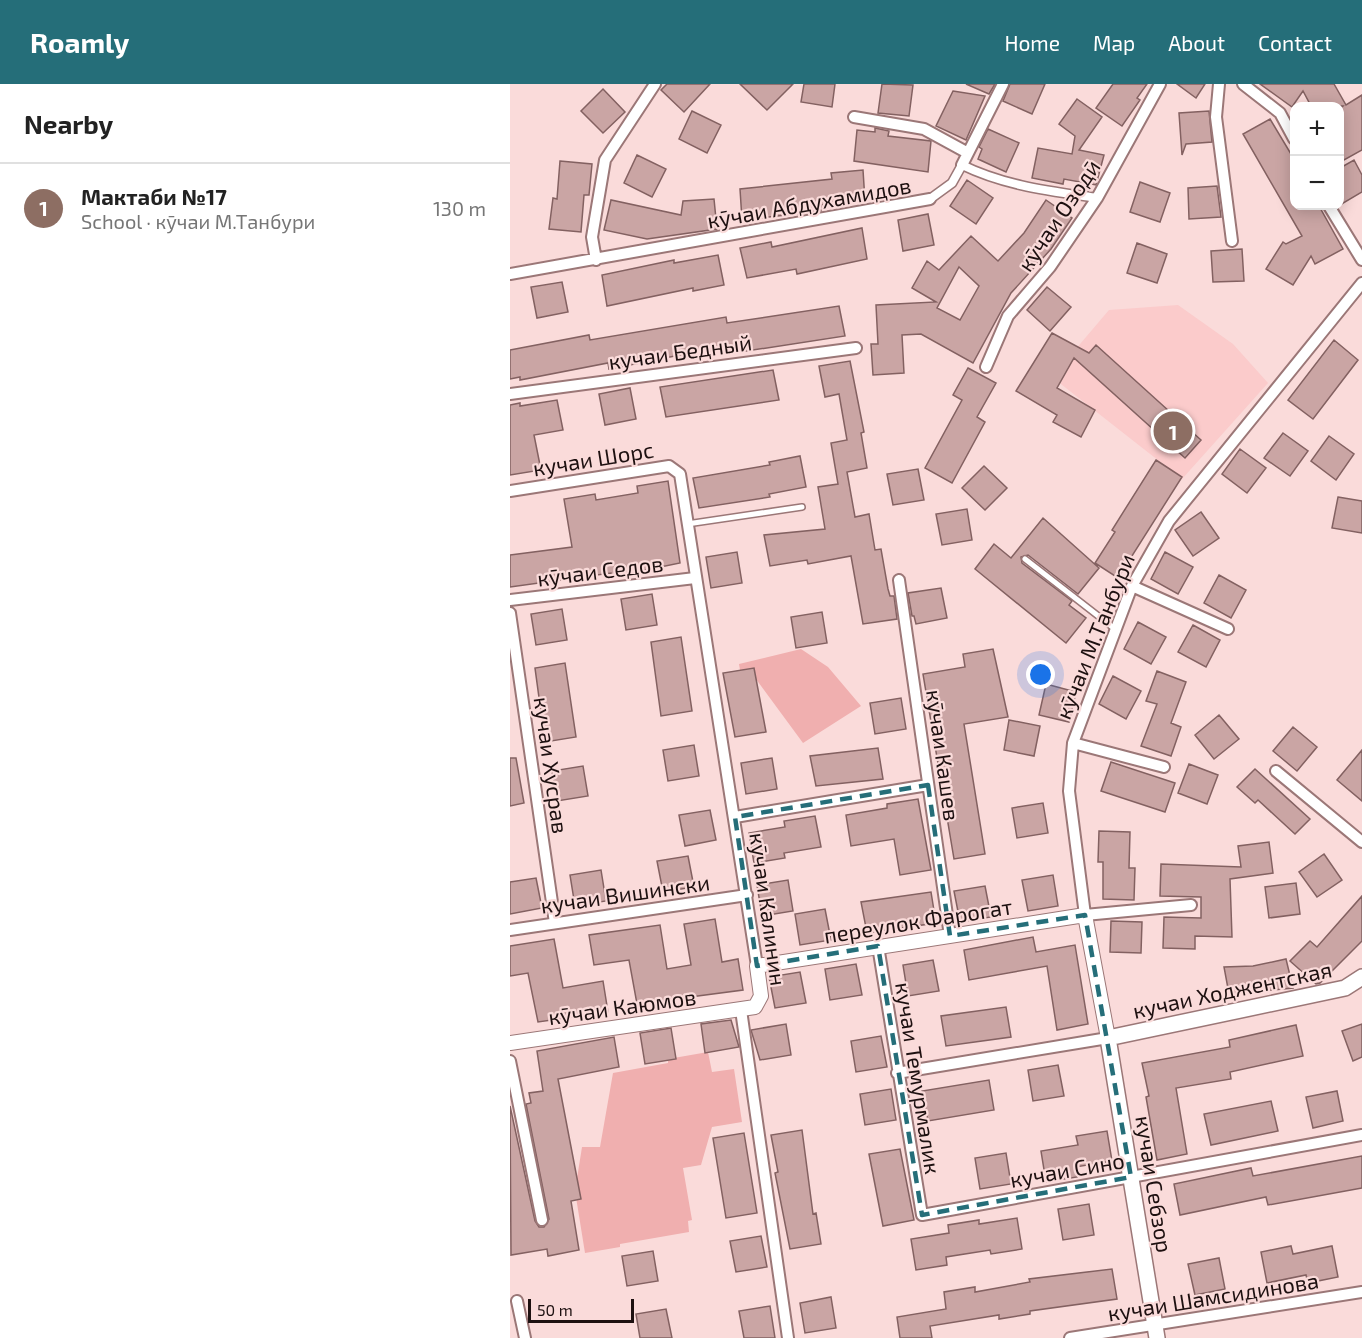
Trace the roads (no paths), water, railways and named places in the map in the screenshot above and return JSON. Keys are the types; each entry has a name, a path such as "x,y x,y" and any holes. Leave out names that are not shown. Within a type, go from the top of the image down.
{"main road":[{"name":"кучаи Ходжентская","path":"1108,1038 1345,988 1362,977"},
{"name":"кучаи Себзор","path":"1108,1038 1156,1331"}],"street":[{"path":"596,260 592,237 605,160 655,84"},
{"path":"1003,84 962,165 1000,181 1097,198"},
{"name":"кӯчаи Озодӣ","path":"986,367 1008,316 1050,267 1097,198 1160,84"},
{"path":"1219,84 1216,117 1232,241"},
{"path":"1243,84 1280,113 1290,132"},
{"path":"854,117 924,129 968,153"},
{"name":"кӯчаи Абдухамидов","path":"510,274 930,199 952,183 962,165"},
{"path":"1331,210 1362,260"},
{"name":"кӯчаи М.Танбури","path":"1108,1038 1085,915 1069,791 1073,743 1132,586 1169,520 1362,283"},
{"name":"кучаи Бедный","path":"510,394 855,348"},
{"name":"кучаи Шорс","path":"510,491 669,466 680,474"},
{"name":"кӯчаи Калинин","path":"680,474 757,966 760,1002 755,1007 741,1010"},
{"name":"кӯчаи Седов","path":"510,600 695,578"},
{"name":"кӯчаи Кашев","path":"899,580 950,936"},
{"path":"1132,586 1228,629"},
{"name":"кучаи Хусрав","path":"510,613 555,923"},
{"path":"1073,743 1164,767"},
{"path":"1276,771 1362,842"},
{"path":"735,817 928,784"},
{"name":"кучаи Вишински","path":"510,930 747,895"},
{"path":"1085,915 1191,905"},
{"name":"переулок Фарогат","path":"757,966 1085,915"},
{"name":"кучаи Темурмалик","path":"878,946 922,1215"},
{"path":"741,1010 788,1338"},
{"name":"кӯчаи Каюмов","path":"510,1043 741,1010"},
{"path":"897,1072 1108,1038"},
{"path":"510,1061 542,1220"},
{"name":"кучаи Сино","path":"922,1215 1362,1135"},
{"name":"кучаи Шамсидинова","path":"1070,1338 1156,1331 1362,1292"},
{"path":"517,1301 525,1338"}],"lane":[{"path":"687,524 802,507"},
{"path":"1025,559 1116,630"}],"place":[{"name":"Мактаби №17","path":"1173,431"}]}
